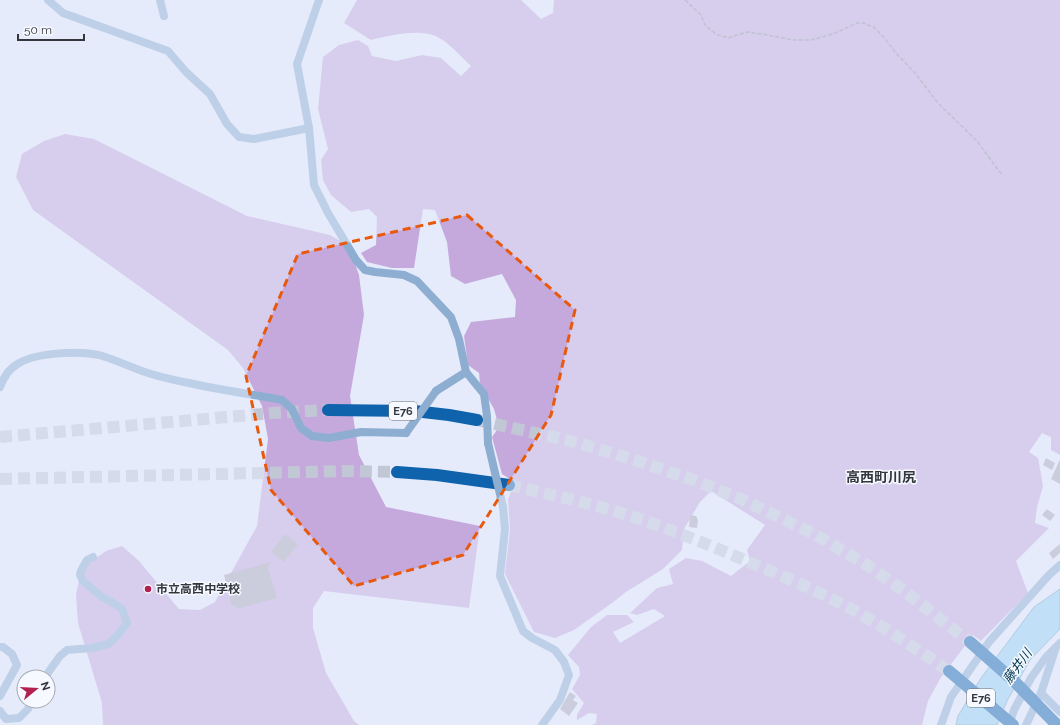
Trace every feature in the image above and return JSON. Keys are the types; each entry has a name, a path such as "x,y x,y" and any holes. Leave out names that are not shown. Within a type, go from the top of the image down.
{"highway":[{"name":"E76","path":"328,410 414,411 477,420"},
{"path":"397,472 509,485"},
{"path":"970,642 1056,720"},
{"name":"E76","path":"949,671 1013,725"},
{"path":"982,699 1009,725"}],"street":[{"path":"48,0 63,14 168,51 186,72 210,94 227,124 239,137 254,139 308,128"},
{"path":"160,0 164,16"},
{"path":"319,0 297,64 308,128 314,185 328,213 356,260 365,270 404,275 417,281 451,318 459,339 466,372 484,394 488,442 503,507 506,529 500,576 523,631 532,638 555,650 564,662 569,675 560,700 542,725"},
{"path":"0,387 3,379 14,366 20,362 40,356 84,353 100,356 146,372 191,383 282,400 292,408 301,428 312,436 329,438 361,432 406,433 436,391 466,372"},
{"path":"51,669 60,656 67,650 92,648 108,644 116,637 127,623 122,609 102,597 83,581 80,575 81,571 88,560 93,557"},
{"path":"941,725 951,697 989,642 1049,575 1060,565"},
{"path":"1026,725 1041,693 1058,646"},
{"path":"1009,725 1014,710 1031,678 1046,657 1058,646"},
{"path":"0,647 3,647 12,654 17,665 0,696"},
{"path":"1041,693 1056,720"},
{"path":"0,711 6,719 19,718 28,709"}],"path":[{"path":"685,0 701,15 705,25 716,34 728,38 747,32 794,40 811,40 833,34 857,23 864,23 875,28 938,103 977,141 1003,175"}],"highlighted area":[{"path":"467,215 575,310 551,415 463,555 354,586 271,490 246,376 298,254"}],"shaded area":[{"path":"357,0 521,0 541,19 553,13 554,0 1060,0 1060,455 1051,450 1051,437 1042,433 1029,452 1038,458 1043,486 1037,507 1035,523 1049,528 1016,561 1028,593 981,641 973,635 940,679 928,701 922,725 592,725 596,723 597,714 589,713 577,720 577,715 584,703 572,689 580,675 579,667 568,655 591,627 607,615 627,615 634,622 613,632 620,643 665,616 654,609 637,615 630,613 657,588 673,584 669,569 686,558 702,561 731,576 750,561 747,550 765,525 711,491 700,502 684,529 682,550 663,569 626,592 574,630 555,638 534,632 505,574 510,530 508,499 512,490 511,480 502,474 492,437 499,427 494,409 480,384 479,373 468,365 464,336 471,322 515,317 516,300 502,274 465,284 451,276 447,242 435,210 423,209 414,268 392,268 367,262 361,253 376,245 377,217 369,209 351,212 331,195 323,180 321,160 328,149 318,109 323,57 339,45 358,40 368,46 372,56 396,61 422,55 441,58 461,76 471,66 449,45 434,35 425,33 407,33 371,40 344,23"},
{"path":"65,134 94,139 247,216 330,235 349,246 359,275 364,315 350,396 359,455 386,507 480,526 469,608 324,591 313,608 313,628 326,673 354,721 359,725 103,725 102,703 78,623 76,594 82,568 106,551 122,546 139,561 179,609 200,610 215,602 257,526 268,439 262,406 243,368 228,350 33,210 16,177 22,154 44,141"}],"water":[{"name":"藤井川","path":"1060,589 1060,629 1030,660 1007,701 997,725 956,725 958,716 981,678 1034,607"}],"building":[{"path":"1046,458 1055,463 1052,470 1043,465"},
{"path":"1060,459 1060,484 1051,479"},
{"path":"1047,509 1055,515 1050,521 1042,515"},
{"path":"690,515 696,516 698,520 697,528 689,527"},
{"path":"285,534 298,544 284,562 271,552"},
{"path":"1060,544 1060,553 1053,559 1049,553"},
{"path":"271,562 268,568 277,598 237,609 234,605 232,606 224,575"},
{"path":"570,692 576,696 573,700 578,703 569,716 560,709"}],"tunnel":[{"path":"0,437 273,413 328,410"},
{"path":"477,420 571,441 632,459 688,478 741,499 812,533 864,563 903,590 970,642"},
{"path":"0,479 346,471 397,472"},
{"path":"509,485 615,511 669,529 704,543 800,584 844,605 884,628 949,671"}],"place":[{"name":"市立高西中学校","path":"148,589"}],"district":[{"name":"高西町川尻","path":"881,477"}]}
